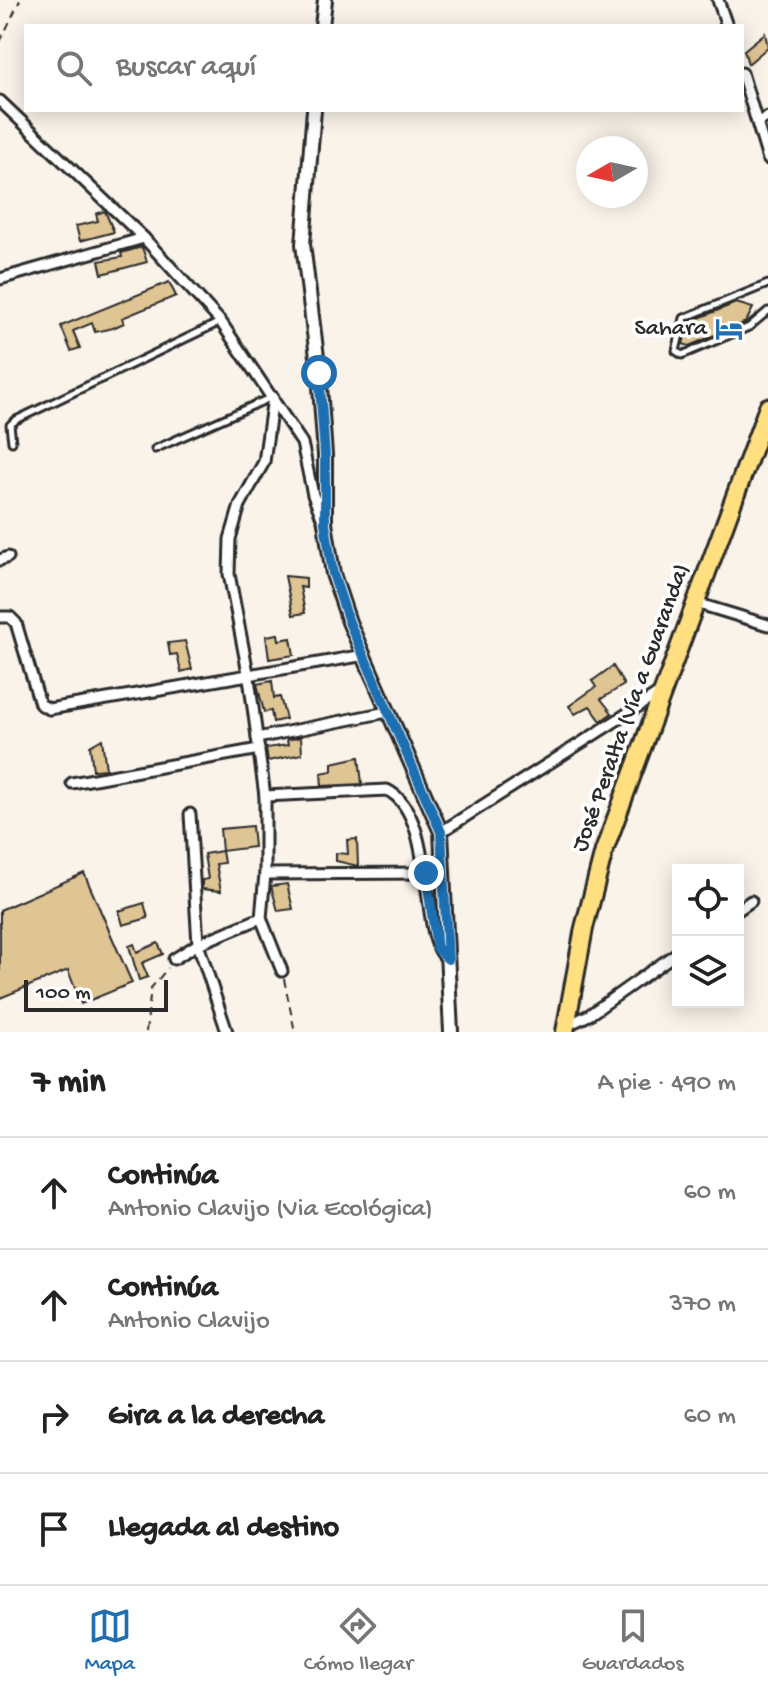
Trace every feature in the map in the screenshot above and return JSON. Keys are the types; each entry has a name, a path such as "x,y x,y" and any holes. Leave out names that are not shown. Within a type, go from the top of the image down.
{"highway":[{"name":"José Peralta (Vía a Guaranda)","path":"566,1029 584,928 604,851 768,407"}],"main road":[{"path":"322,24 325,0"},
{"path":"314,112 303,244 325,455 325,523 333,574 387,712 441,832 451,1032"}],"street":[{"path":"718,0 726,24"},
{"path":"744,80 768,159"},
{"path":"0,101 144,238 221,322 273,397 304,449 313,495 325,523"},
{"path":"757,122 768,117"},
{"path":"0,279 144,238"},
{"path":"273,397 264,462 240,505 230,539 229,574 249,678 265,796 265,874 261,918 282,971"},
{"path":"696,603 768,625"},
{"path":"0,617 10,617 16,623 40,704 49,709 249,678 365,655"},
{"path":"441,832 664,690"},
{"path":"72,783 387,712"},
{"path":"265,796 387,790 398,796 406,805 426,873 437,948 448,959"},
{"path":"190,814 198,944 227,1032"},
{"path":"265,874 426,873"},
{"path":"744,906 751,901"},
{"path":"174,959 198,944 261,918"},
{"path":"566,1029 672,956"}],"lane":[{"path":"768,284 688,315 681,321 676,351 682,355 749,327 768,311"},
{"path":"12,442 10,425 16,420 221,322"},
{"path":"155,449 273,397"}],"path":[{"path":"0,42 20,0"},
{"path":"146,1032 151,988 174,959"},
{"path":"282,971 295,1032"}],"building":[{"path":"765,33 768,47 748,64 744,50"},
{"path":"105,211 114,232 80,241 76,226 98,221 96,214"},
{"path":"142,247 147,262 102,274 99,261 122,257 121,253"},
{"path":"169,282 176,296 122,318 124,323 113,328 95,332 92,323 73,331 80,348 71,351 61,326"},
{"path":"736,303 753,308 746,322 689,346 683,344 689,322"},
{"path":"285,576 306,578 306,588 300,587 305,613 293,615"},
{"path":"278,634 279,640 291,638 294,655 269,659 266,636"},
{"path":"185,641 192,669 181,672 177,654 170,655 168,643"},
{"path":"613,666 624,685 601,699 612,713 601,721 590,706 575,714 569,706 596,687 592,681"},
{"path":"272,681 274,698 280,697 286,719 273,722 271,711 264,712 257,684"},
{"path":"301,737 302,754 268,761 266,748 288,745 287,740"},
{"path":"102,739 106,769 93,770 90,746"},
{"path":"359,757 362,784 322,786 321,773 332,771 332,763"},
{"path":"252,826 254,847 222,851 220,829"},
{"path":"357,839 358,866 336,861 336,853 348,854 347,840"},
{"path":"222,851 224,863 216,864 221,891 202,889 202,880 208,879 204,854"},
{"path":"84,873 132,983 81,1004 68,970 0,998 0,910"},
{"path":"287,884 293,909 278,911 271,886"},
{"path":"144,903 148,918 123,925 119,911"},
{"path":"158,943 163,954 142,963 148,977 139,980 129,946 134,944 137,952"}],"place":[{"name":"Sahara","path":"729,329"}],"route":[{"path":"319,373 325,455 325,523 333,574 349,622 441,832 446,867 448,959 440,955 437,948 426,873"}]}
